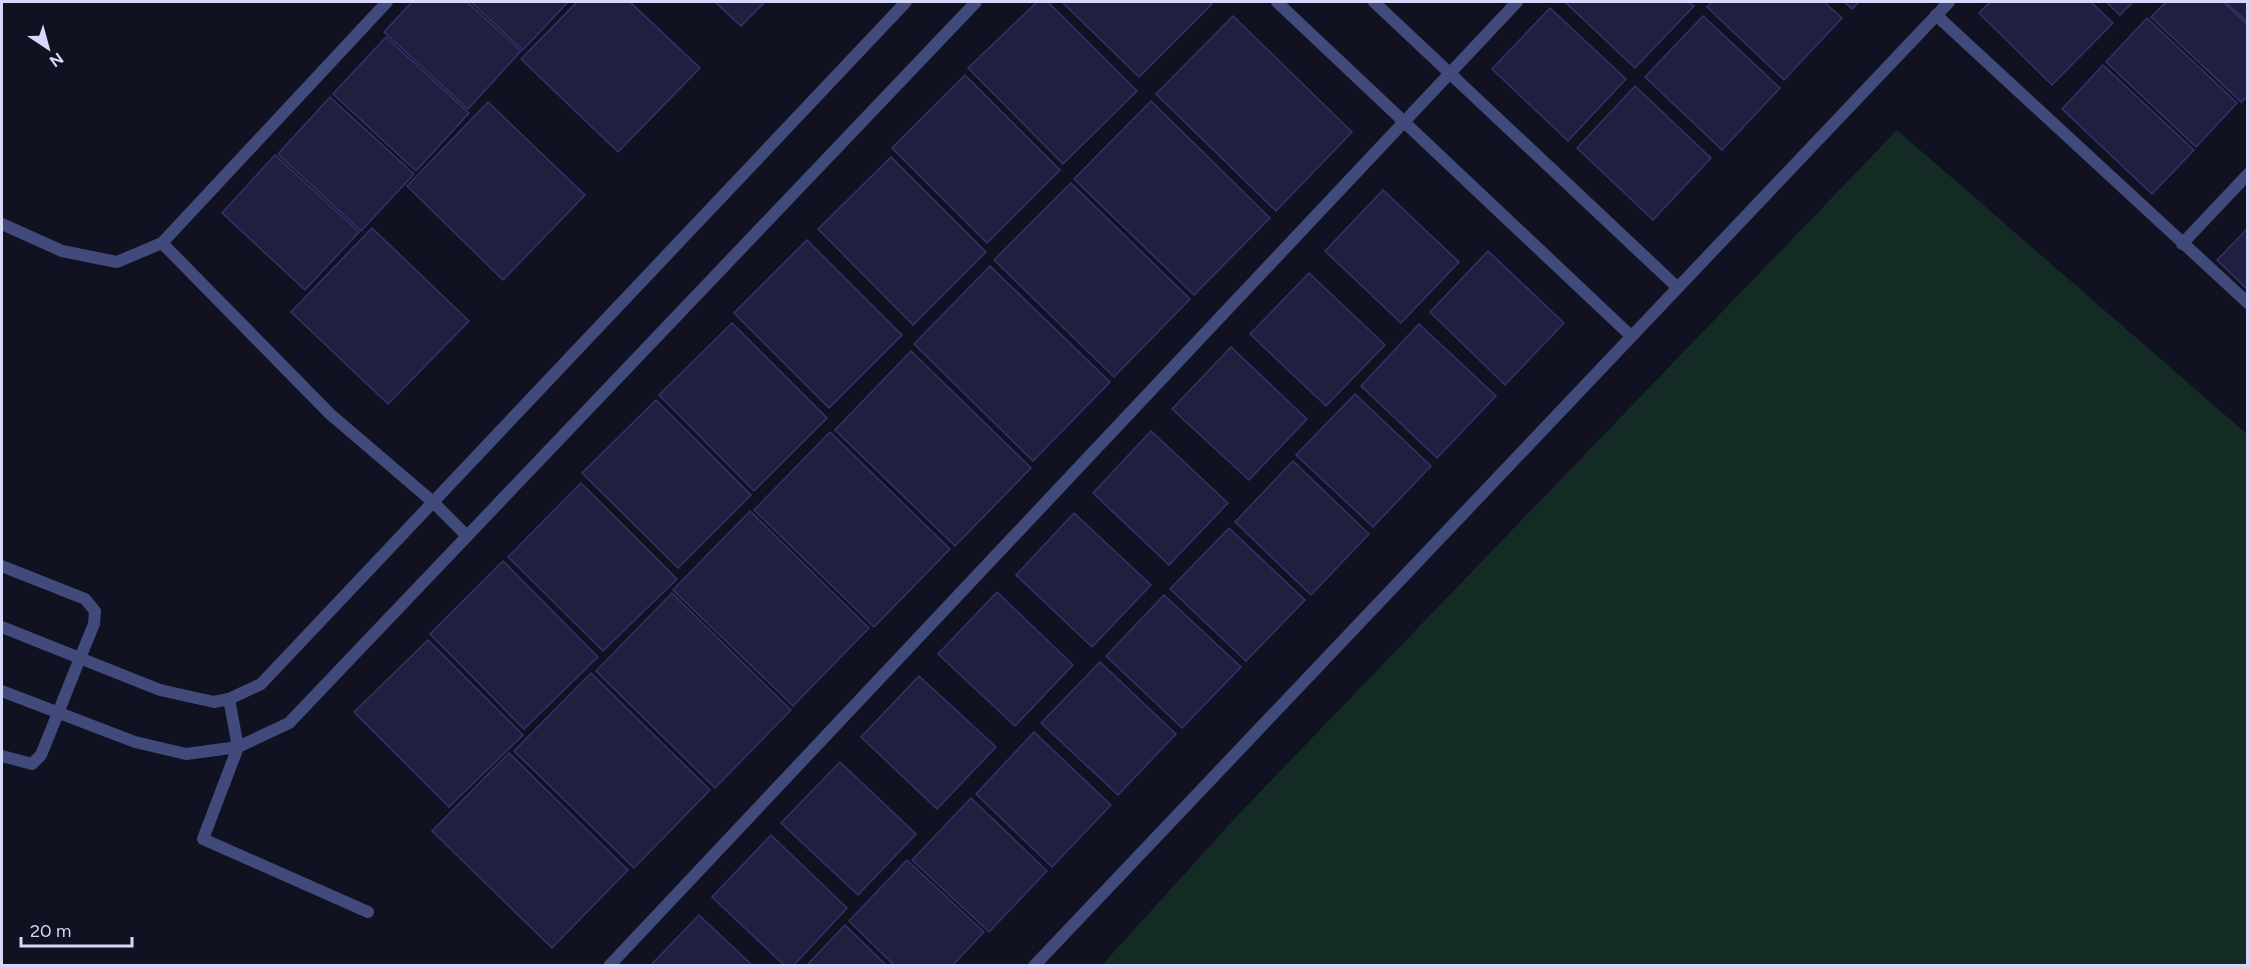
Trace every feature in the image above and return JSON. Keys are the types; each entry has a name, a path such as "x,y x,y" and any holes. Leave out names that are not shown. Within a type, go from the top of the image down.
{"street":[{"path":"2,224 62,251 117,262 162,243 387,2"},
{"path":"2,627 160,690 214,702 230,699 261,684 906,2"},
{"path":"2,691 135,742 186,754 238,747 289,723 976,2"},
{"path":"1277,2 1631,336"},
{"path":"1374,2 1677,287"},
{"path":"609,966 1517,2"},
{"path":"1034,966 1949,2"},
{"path":"1936,15 2247,303"},
{"path":"2182,244 2247,174"},
{"path":"162,243 330,414 434,502 467,536"},
{"path":"2,566 85,599 95,611 94,624 41,755 32,764 16,762 2,756"},
{"path":"230,699 238,747 202,840 368,912"}],"green space":[{"path":"1897,130 2247,434 2247,965 1102,965 1236,817"}],"building":[{"path":"412,2 467,2 521,51 468,109 384,32"},
{"path":"471,2 568,2 523,50"},
{"path":"577,2 630,2 700,68 618,152 521,59"},
{"path":"715,2 765,2 741,26"},
{"path":"1037,2 1048,2 1137,91 1063,164 968,68"},
{"path":"1062,2 1210,2 1212,4 1139,77"},
{"path":"1565,2 1688,2 1694,6 1635,68"},
{"path":"1712,2 1824,2 1842,18 1784,80 1707,7"},
{"path":"1844,2 1859,2 1852,9"},
{"path":"1990,2 2091,2 2113,23 2052,85 1979,13"},
{"path":"2106,2 2133,2 2120,15"},
{"path":"2166,2 2223,2 2248,25 2248,96 2241,102 2151,17"},
{"path":"2225,2 2248,2 2248,22"},
{"path":"1550,8 1626,79 1568,141 1492,69"},
{"path":"1233,16 1352,132 1276,211 1156,94"},
{"path":"1703,16 1780,88 1722,150 1645,77"},
{"path":"2147,18 2237,103 2196,147 2106,62"},
{"path":"386,37 469,113 416,171 333,94"},
{"path":"2103,65 2194,150 2152,194 2062,109"},
{"path":"965,75 1060,170 987,243 892,148"},
{"path":"1635,86 1711,158 1653,220 1577,148"},
{"path":"330,97 414,174 361,231 278,154"},
{"path":"1151,101 1270,218 1194,295 1074,179"},
{"path":"488,102 585,195 503,280 407,186"},
{"path":"275,155 359,232 305,290 222,213"},
{"path":"891,157 986,252 913,325 818,229"},
{"path":"1071,183 1190,299 1114,377 994,260"},
{"path":"1383,190 1459,262 1401,323 1325,251"},
{"path":"372,228 469,321 388,404 291,312"},
{"path":"2248,228 2248,290 2217,260"},
{"path":"807,240 902,335 829,408 734,313"},
{"path":"1488,251 1564,323 1505,385 1430,312"},
{"path":"990,266 1110,382 1033,461 914,344"},
{"path":"1309,273 1385,345 1326,406 1250,334"},
{"path":"732,323 827,418 754,491 659,395"},
{"path":"1419,324 1496,396 1437,458 1361,386"},
{"path":"1231,347 1307,419 1249,480 1172,409"},
{"path":"911,351 1031,468 955,546 835,430"},
{"path":"1355,394 1431,466 1373,527 1296,455"},
{"path":"656,400 751,495 678,568 582,473"},
{"path":"1151,431 1228,503 1169,565 1093,493"},
{"path":"830,432 950,549 874,627 754,510"},
{"path":"1293,461 1369,534 1311,595 1235,522"},
{"path":"581,483 677,579 603,651 508,557"},
{"path":"750,511 869,628 793,706 673,590"},
{"path":"1074,513 1151,585 1092,647 1016,575"},
{"path":"1229,528 1305,600 1246,661 1170,589"},
{"path":"503,561 598,657 524,729 430,634"},
{"path":"997,592 1073,665 1015,726 938,654"},
{"path":"672,593 791,710 715,788 596,671"},
{"path":"1164,595 1241,667 1182,728 1106,656"},
{"path":"428,640 523,735 449,807 354,712"},
{"path":"1100,662 1176,734 1118,795 1041,723"},
{"path":"591,673 710,790 634,868 514,751"},
{"path":"919,676 996,747 937,809 861,737"},
{"path":"1034,732 1111,805 1052,867 976,794"},
{"path":"509,753 628,870 552,948 432,831"},
{"path":"840,762 916,834 858,895 781,823"},
{"path":"971,798 1047,871 989,932 912,860"},
{"path":"771,835 847,908 793,966 785,966 712,897"},
{"path":"907,860 984,932 952,966 895,966 849,921"},
{"path":"699,915 753,966 650,966"},
{"path":"845,925 887,966 806,966"}]}
